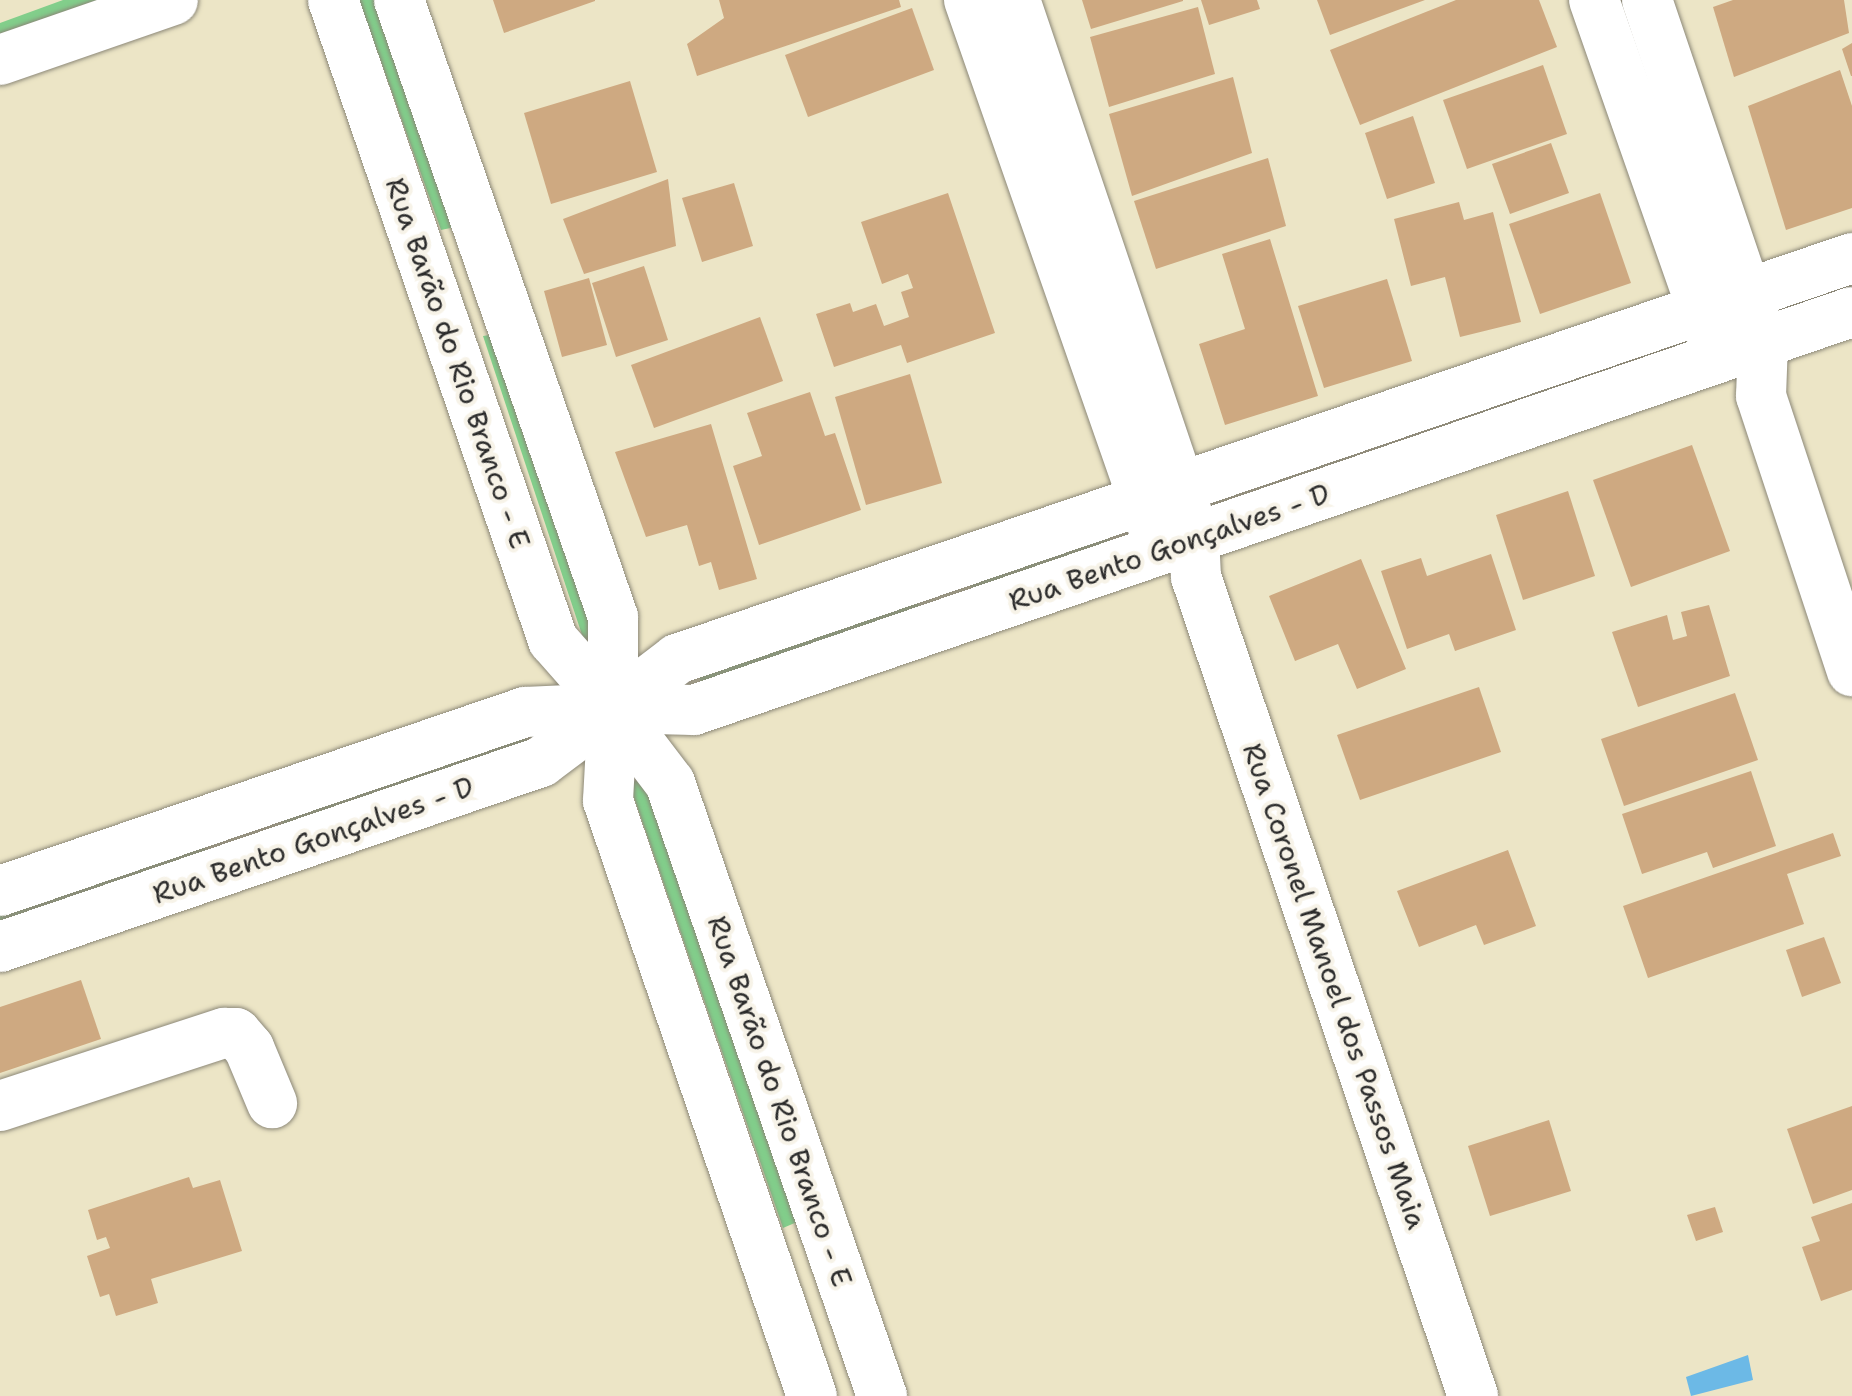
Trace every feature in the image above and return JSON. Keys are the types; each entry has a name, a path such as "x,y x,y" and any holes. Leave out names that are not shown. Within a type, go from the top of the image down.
{"street":[{"path":"0,60 173,0"},
{"name":"Rua Barão do Rio Branco - E","path":"333,0 553,640 670,783 882,1396"},
{"path":"400,0 613,616 608,801 812,1396"},
{"name":"Rua Coronel Manoel dos Passos Maia","path":"968,0 1029,110 1473,1396"},
{"name":"Rua Coronel Manoel dos Passos Maia","path":"1015,0 1029,110"},
{"path":"1594,0 1700,310 1742,349 1761,396 1852,671"},
{"path":"1647,0 1748,294 1742,349"},
{"name":"Rua Bento Gonçalves - D","path":"0,946 542,762 677,659 1852,258"},
{"path":"432,288 492,267"},
{"name":"Rua Bento Gonçalves - D","path":"0,892 525,712 694,710 945,624 1184,555 1388,472 1852,312"},
{"path":"1372,420 1388,472"},
{"path":"925,573 945,624"},
{"path":"216,818 233,867"},
{"path":"0,1106 224,1033 236,1033 249,1048 272,1103"},
{"path":"792,1337 854,1316"}],"green space":[{"path":"63,0 101,0 0,34 0,23"},
{"path":"359,0 375,0 455,227 441,230"},
{"path":"496,334 597,646 587,650 483,336"},
{"path":"1106,529 1110,542 973,592 968,579"},
{"path":"916,597 920,609 703,687 698,675"},
{"path":"525,736 529,748 284,828 281,816"},
{"path":"646,777 797,1222 783,1228 629,783"},
{"path":"203,843 208,857 0,928 0,913"}],"water":[{"path":"1748,1355 1753,1380 1691,1396 1686,1377"}],"building":[{"path":"493,0 595,0 595,1 504,33"},
{"path":"719,0 899,0 901,7 697,76 687,44 724,18"},
{"path":"1082,0 1183,0 1183,1 1091,29"},
{"path":"1201,0 1257,0 1260,9 1209,25"},
{"path":"1317,0 1425,0 1330,35"},
{"path":"1456,0 1539,0 1557,47 1360,125 1330,50"},
{"path":"1733,0 1844,0 1849,33 1734,77 1713,7"},
{"path":"1198,7 1215,74 1109,107 1090,37"},
{"path":"912,8 934,70 808,117 785,55"},
{"path":"1852,43 1852,76 1851,76 1842,49"},
{"path":"1543,65 1567,134 1467,169 1443,100"},
{"path":"1840,70 1852,106 1852,208 1786,230 1748,106"},
{"path":"1233,77 1252,153 1132,196 1109,114"},
{"path":"630,81 657,172 551,204 524,113"},
{"path":"1413,116 1435,183 1387,199 1365,133"},
{"path":"1551,143 1569,193 1510,214 1492,164"},
{"path":"1268,158 1286,226 1156,269 1134,201"},
{"path":"668,179 676,246 584,274 563,219"},
{"path":"734,183 753,246 702,262 682,198"},
{"path":"948,193 995,333 907,363 901,345 834,367 816,314 850,303 853,312 876,304 884,326 909,317 901,292 913,288 908,274 882,284 861,222"},
{"path":"1600,193 1631,283 1540,314 1509,224"},
{"path":"1459,202 1464,220 1493,212 1521,322 1460,337 1445,277 1411,286 1394,219"},
{"path":"1270,239 1318,396 1225,425 1199,344 1245,329 1222,254"},
{"path":"644,266 668,340 616,357 592,283"},
{"path":"589,278 607,345 562,357 544,291"},
{"path":"1387,279 1412,361 1324,388 1298,306"},
{"path":"760,317 783,381 654,428 631,365"},
{"path":"910,374 942,483 866,505 835,397"},
{"path":"810,392 825,436 835,433 861,510 759,545 733,466 762,456 747,413"},
{"path":"711,424 757,579 719,590 711,562 699,566 687,525 646,537 615,452"},
{"path":"1692,445 1730,551 1631,587 1593,480"},
{"path":"1568,491 1595,576 1523,600 1496,515"},
{"path":"1491,554 1516,630 1455,651 1449,634 1407,649 1381,571 1421,558 1427,576"},
{"path":"1361,559 1406,669 1357,689 1338,644 1295,661 1269,596"},
{"path":"1709,605 1730,676 1638,707 1612,632 1667,615 1673,640 1687,636 1681,612"},
{"path":"1479,687 1501,752 1360,800 1337,735"},
{"path":"1735,693 1758,760 1624,806 1601,739"},
{"path":"1751,771 1776,846 1713,868 1707,852 1642,874 1622,814"},
{"path":"1833,833 1841,856 1787,874 1804,924 1648,978 1623,906"},
{"path":"1508,850 1536,926 1484,945 1476,925 1419,947 1397,891"},
{"path":"1824,937 1841,983 1802,997 1786,950"},
{"path":"81,980 101,1039 0,1073 0,1007"},
{"path":"1852,1106 1852,1190 1813,1204 1787,1129"},
{"path":"1549,1120 1571,1191 1490,1216 1468,1146"},
{"path":"189,1177 193,1188 220,1180 242,1251 151,1279 158,1303 116,1316 109,1294 100,1297 87,1256 110,1248 106,1237 97,1240 88,1210"},
{"path":"1852,1203 1852,1290 1821,1301 1802,1247 1820,1241 1811,1217"},
{"path":"1715,1207 1723,1232 1696,1241 1687,1215"}]}
